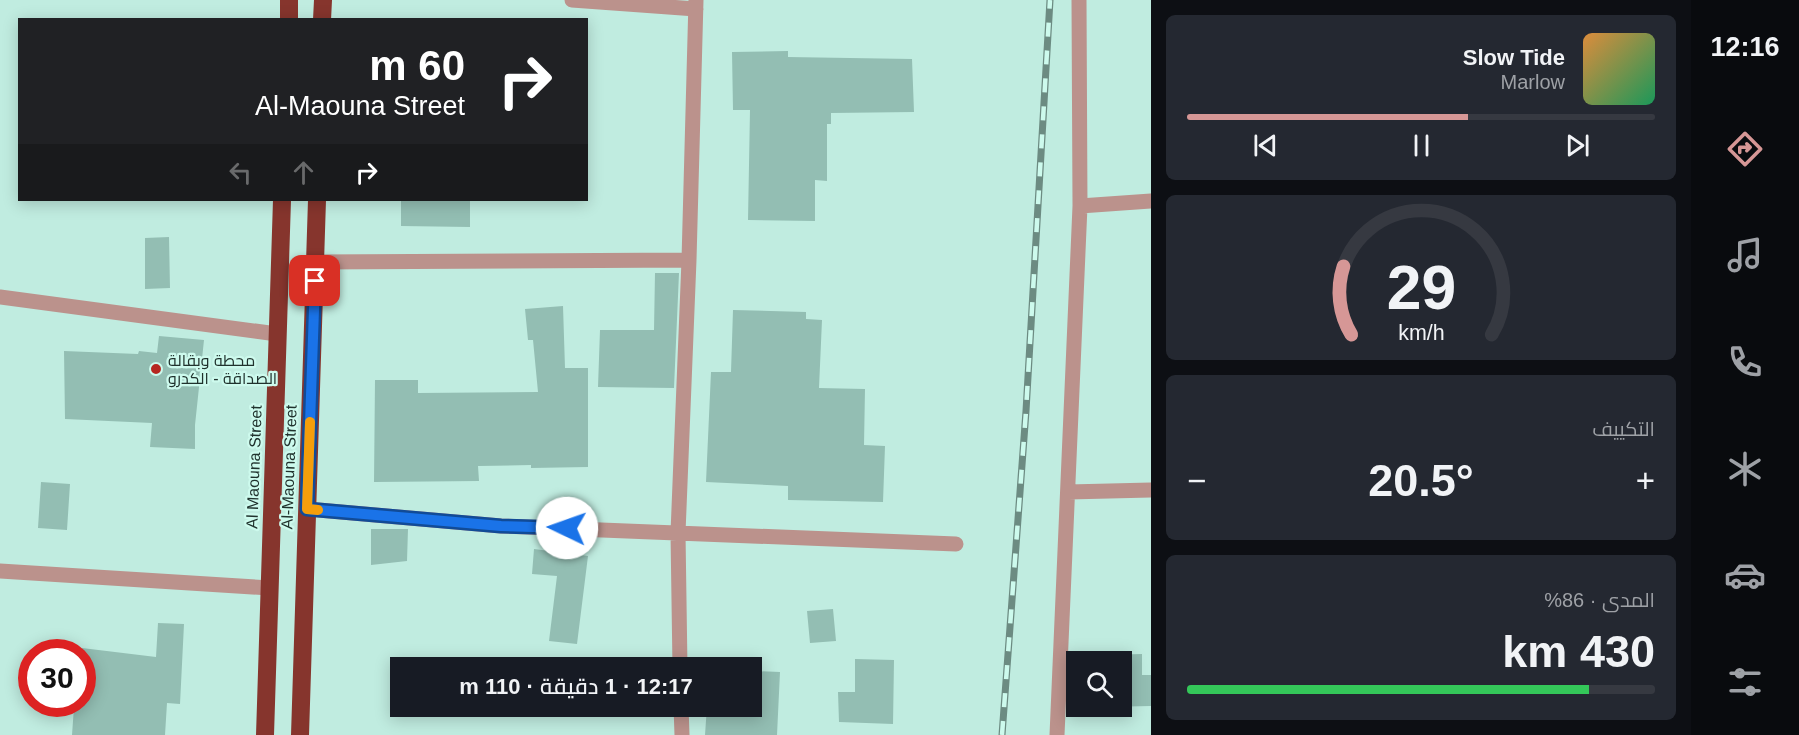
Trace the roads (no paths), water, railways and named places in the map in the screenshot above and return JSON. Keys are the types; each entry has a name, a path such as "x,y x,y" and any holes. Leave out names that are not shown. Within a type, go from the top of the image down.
{"highway":[{"path":"289,18 290,0"},
{"path":"322,18 323,0"},
{"name":"Al Maouna Street","path":"264,735 282,201"},
{"name":"Al-Maouna Street","path":"300,735 317,201"}],"street":[{"path":"572,0 696,4 678,533 680,657"},
{"path":"1057,735 1080,206 1079,0"},
{"path":"1080,206 1151,201"},
{"path":"316,262 689,260"},
{"path":"0,297 277,334"},
{"path":"1068,492 1151,490"},
{"path":"307,509 501,526 956,544"},
{"path":"0,571 270,588"},
{"path":"681,717 682,735"}],"railway":[{"path":"1002,735 1026,411 1050,0"}],"place":[{"name":"محطة وبقالة الصداقة - الكدرو","path":"156,369"}]}
